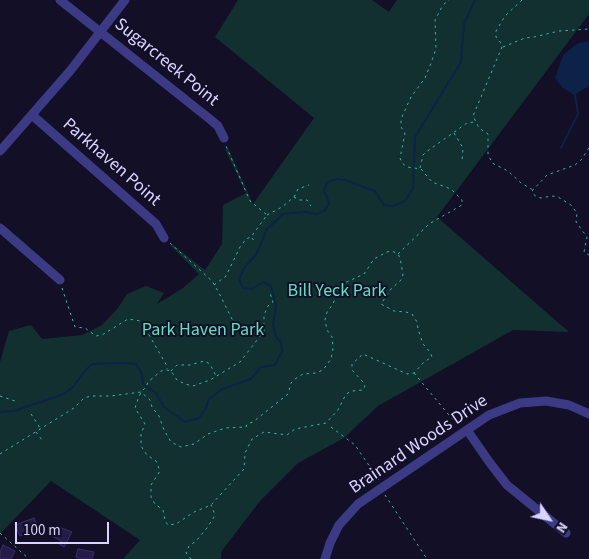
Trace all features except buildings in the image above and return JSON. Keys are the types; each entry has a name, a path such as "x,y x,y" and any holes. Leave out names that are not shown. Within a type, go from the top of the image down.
{"street":[{"name":"Sugarcreek Point","path":"60,0 212,120 218,126 224,138"},
{"path":"0,151 70,71 125,0"},
{"name":"Parkhaven Point","path":"32,115 156,224 164,238"},
{"path":"0,228 60,280"},
{"name":"Brainard Woods Drive","path":"325,559 339,525 358,504 465,431 498,411 532,402 558,403 589,414"},
{"path":"465,431 507,485 566,533"}],"path":[{"path":"398,254 429,224 462,205 462,200 451,189 432,182 420,169 407,167 400,158 405,133 401,127 401,119 411,97 425,78 431,63 436,49 434,20 448,0"},
{"path":"522,0 505,16 496,31 496,37 502,47 472,116 479,128 488,134 488,154 492,163 508,171 521,184 533,190 533,194 537,197 558,197 571,205 577,212 576,222 587,237 584,252 589,255"},
{"path":"502,47 526,38 534,38 559,31 589,29"},
{"path":"420,169 422,155 453,132 468,123 476,122"},
{"path":"453,132 463,148 462,160"},
{"path":"224,138 250,201 267,215"},
{"path":"533,190 546,175 575,165 589,148"},
{"path":"214,285 226,276 240,247 246,239 252,237 267,215 282,207 294,197 298,189 309,186"},
{"path":"294,197 299,200 307,200 311,206"},
{"path":"252,237 255,242"},
{"path":"164,238 214,285 236,328 249,335 256,333 264,326"},
{"path":"142,392 150,400 171,442 181,447 194,444 208,434 225,428 246,427 247,424 253,422 288,394 291,383 295,379 303,374 316,373 323,370 331,359 332,338 327,330 325,320 340,285 364,274 374,259 392,251 398,254 402,266 402,279 387,293 381,304 383,307 394,312 410,313 417,322 423,344 432,357 424,362 414,373 407,374 363,354 352,364 352,370 365,386 363,390 352,390 346,394 338,410 326,423 295,429 287,435 264,432 252,439 245,453 244,469 211,505 194,512 170,526 165,521 163,510 155,504 151,496 151,485 160,471 156,462 145,452 140,441 145,424 135,408 142,392 148,382 162,372 171,371 177,380 193,386 216,377 245,358 264,330 264,316 268,306 273,302 270,292"},
{"path":"60,280 75,327 86,328 96,336 102,335 128,320 141,321 167,366 167,370"},
{"path":"171,371 177,365 190,365 204,361 210,364 216,377"},
{"path":"414,373 465,431"},
{"path":"0,454 74,408 84,398 142,392"},
{"path":"0,396 15,401"},
{"path":"31,414 40,429"},
{"path":"36,432 42,440"},
{"path":"191,559 186,553 189,546 196,541 214,517 211,505"},
{"path":"0,533 29,559"}],"green space":[{"name":"Bill Yeck Park","path":"238,0 372,0 389,12 397,0 589,0 589,14 437,217 569,332 513,330 378,406 344,438 298,463 260,501 221,552 221,559 123,559 140,540 51,481 0,534 0,362 9,331 31,325 42,339 82,335 102,325 118,308 127,294 146,286 164,293 157,304 183,288 199,274 171,246 172,244 205,270 222,244 223,205 246,193 225,149 228,148 253,204 314,118 215,37"}],"water":[{"path":"589,41 589,86 574,95 563,88 555,78 563,55 578,43"}],"waterway":[{"path":"0,412 14,411 64,394 73,387 92,364 121,363 136,364 142,374 143,384 156,393 164,407 185,422 199,418 206,408 209,399 222,389 251,379 261,367 275,365 282,352 281,342 276,337 273,324 276,306 271,286 263,282 251,289 243,288 239,279 244,268 256,255 267,229 283,214 305,212 317,214 325,210 329,203 324,190 327,182 336,179 345,180 375,191 384,205 393,206 405,201 413,188 415,137 461,62 464,24 475,0"},
{"path":"561,148 578,114 575,94"}],"park label":[{"name":"Park Haven Park","path":"203,331"}]}
